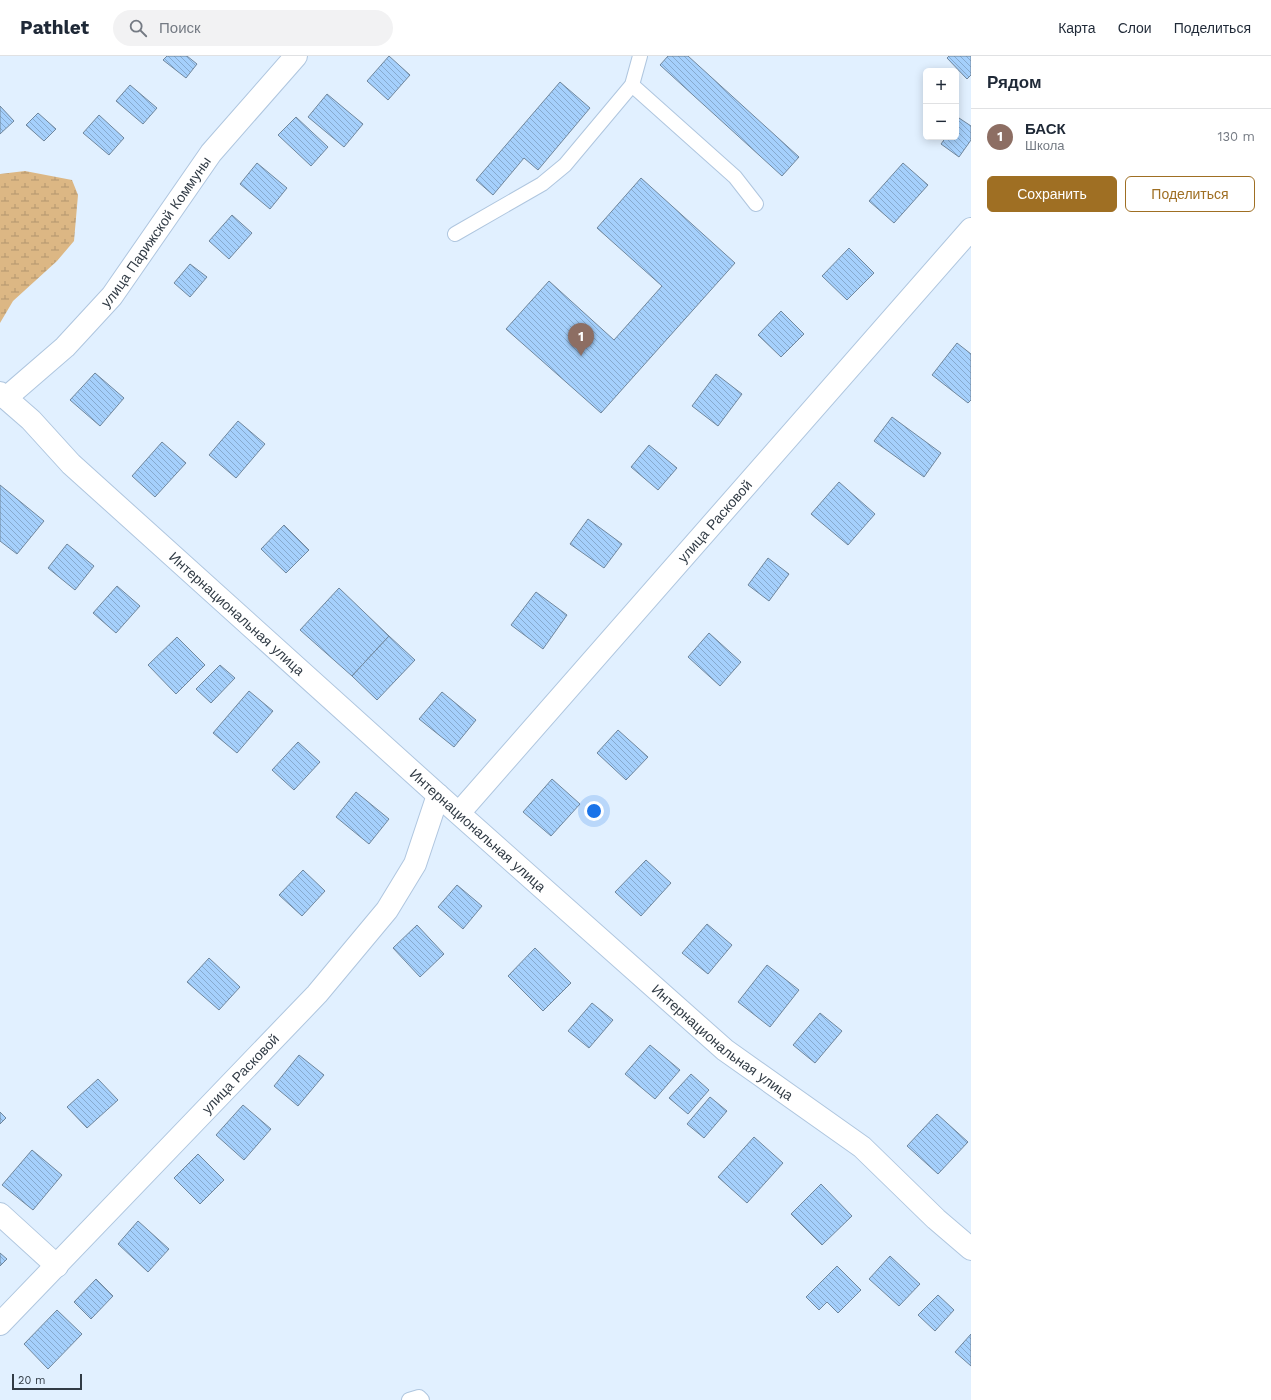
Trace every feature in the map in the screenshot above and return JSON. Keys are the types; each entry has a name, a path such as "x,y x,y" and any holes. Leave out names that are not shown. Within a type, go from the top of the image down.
{"street":[{"name":"улица Парижской Коммуны","path":"3,395 65,347 112,296 211,153 296,56"},
{"name":"улица Расковой","path":"459,813 971,229"},
{"name":"Интернациональная улица","path":"3,395 32,420 72,464 438,795 725,1050 862,1147 936,1219 971,1249"},
{"name":"улица Расковой","path":"0,1324 318,994 388,910 415,864 438,795"},
{"path":"0,1214 57,1266"}],"lane":[{"path":"456,234 542,184 565,165 632,85 640,56"},
{"path":"632,85 735,177 756,204"},
{"path":"409,1400 419,1397 422,1400"}],"green space":[{"path":"25,171 72,180 78,195 74,241 57,261 13,301 0,323 0,174"}],"building":[{"path":"167,56 187,56 197,64 186,78 163,60"},
{"path":"389,56 410,75 388,100 367,81"},
{"path":"668,56 688,56 799,157 782,176 660,65"},
{"path":"949,56 971,56 971,75 967,79 959,71 959,68 957,68 947,58"},
{"path":"560,82 590,108 538,170 524,158 493,195 476,180"},
{"path":"130,85 157,108 143,124 116,101"},
{"path":"327,94 363,124 344,147 308,117"},
{"path":"0,106 14,121 0,134"},
{"path":"38,113 56,129 44,141 26,125"},
{"path":"99,115 124,138 109,155 83,133"},
{"path":"296,117 328,147 311,166 278,135"},
{"path":"959,118 971,126 971,140 959,157 941,144 944,140 959,140"},
{"path":"257,163 287,188 270,209 240,184"},
{"path":"903,163 928,185 894,223 869,201"},
{"path":"641,178 735,263 601,413 506,329 549,281 614,340 662,286 597,228"},
{"path":"232,215 252,233 229,259 209,241"},
{"path":"849,248 874,273 847,300 822,276"},
{"path":"190,264 207,277 190,297 174,283"},
{"path":"781,311 804,334 781,357 758,335"},
{"path":"957,343 971,354 971,400 968,403 932,375"},
{"path":"95,373 124,398 100,426 70,400"},
{"path":"716,374 742,394 718,426 692,406"},
{"path":"892,417 941,453 924,477 874,441"},
{"path":"238,421 265,444 236,478 209,455"},
{"path":"162,442 186,463 155,497 132,476"},
{"path":"649,445 677,468 658,490 631,467"},
{"path":"839,482 875,514 848,545 811,514"},
{"path":"0,485 44,521 17,554 0,541"},
{"path":"588,519 622,544 604,568 570,544"},
{"path":"284,525 309,550 286,573 261,549"},
{"path":"67,544 94,566 75,590 48,568"},
{"path":"768,558 789,574 769,601 748,585"},
{"path":"117,586 140,606 116,633 93,613"},
{"path":"339,588 389,636 352,676 300,630"},
{"path":"536,592 567,615 543,649 511,625"},
{"path":"709,633 741,662 720,686 688,657"},
{"path":"389,636 415,660 377,700 352,676"},
{"path":"177,637 205,665 176,694 148,665"},
{"path":"220,665 235,678 211,703 196,689"},
{"path":"249,691 273,711 237,753 213,733"},
{"path":"442,692 476,720 454,747 419,719"},
{"path":"618,730 648,757 626,780 597,753"},
{"path":"298,742 320,762 294,790 272,770"},
{"path":"552,779 580,804 551,836 523,812"},
{"path":"356,792 389,819 369,844 336,817"},
{"path":"646,860 671,883 641,916 615,892"},
{"path":"303,870 325,891 302,916 279,895"},
{"path":"457,885 482,906 463,929 438,907"},
{"path":"707,924 732,945 708,974 682,953"},
{"path":"417,925 444,954 420,977 393,948"},
{"path":"535,948 571,983 543,1011 508,976"},
{"path":"209,958 240,987 219,1010 187,982"},
{"path":"767,965 799,990 770,1027 738,1002"},
{"path":"592,1003 613,1020 589,1048 568,1031"},
{"path":"820,1013 842,1031 815,1063 793,1045"},
{"path":"650,1045 680,1070 655,1099 625,1074"},
{"path":"299,1055 324,1075 298,1106 274,1086"},
{"path":"691,1074 709,1090 688,1114 669,1098"},
{"path":"98,1079 118,1100 87,1128 67,1107"},
{"path":"710,1097 727,1111 704,1138 687,1124"},
{"path":"243,1105 271,1129 244,1160 216,1135"},
{"path":"0,1112 6,1118 0,1124"},
{"path":"937,1114 968,1142 938,1174 907,1146"},
{"path":"754,1137 783,1163 747,1203 718,1177"},
{"path":"32,1150 62,1175 33,1210 2,1185"},
{"path":"198,1154 224,1180 200,1204 174,1178"},
{"path":"821,1184 852,1216 822,1245 791,1214"},
{"path":"138,1221 169,1249 148,1272 118,1244"},
{"path":"0,1253 7,1259 0,1266"},
{"path":"890,1256 920,1284 899,1306 869,1279"},
{"path":"837,1266 861,1290 838,1313 827,1302 819,1310 806,1297"},
{"path":"96,1279 113,1296 91,1319 74,1302"},
{"path":"938,1295 954,1310 935,1331 918,1315"},
{"path":"57,1310 82,1334 48,1369 24,1344"},
{"path":"971,1334 971,1366 955,1352"}],"place":[{"name":"БАСК","path":"581,356"}]}
